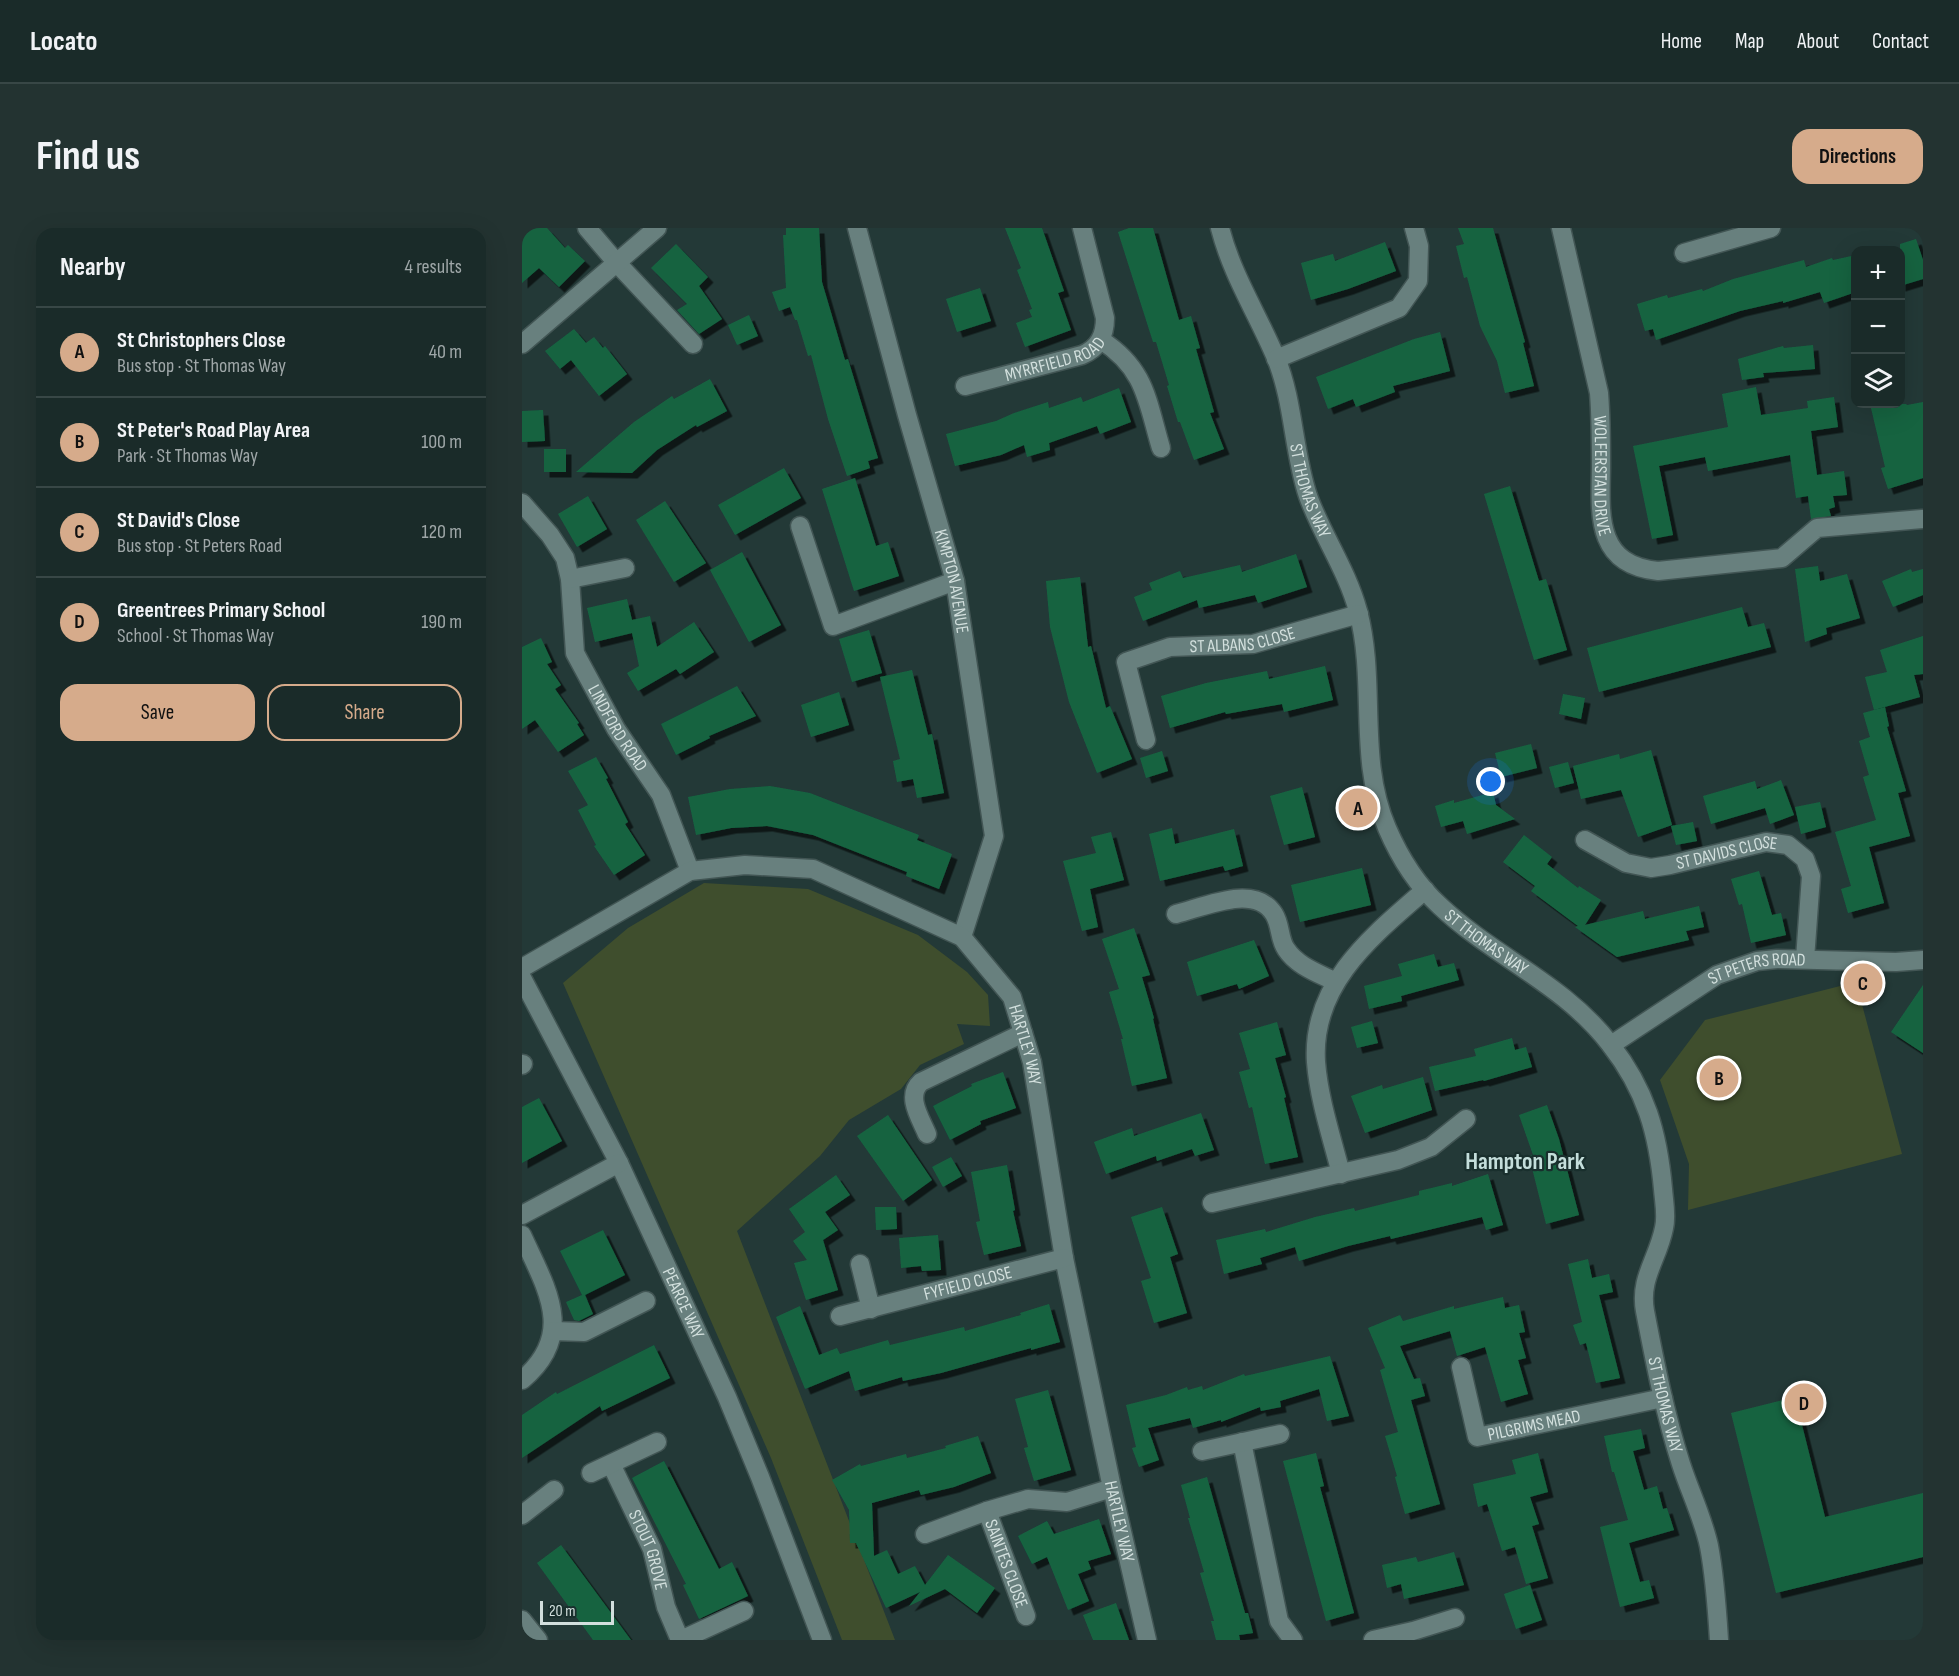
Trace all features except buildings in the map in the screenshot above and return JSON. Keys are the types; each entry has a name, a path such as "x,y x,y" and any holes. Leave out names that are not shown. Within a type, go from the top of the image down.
{"street":[{"path":"587,228 693,344"},
{"path":"522,344 657,228"},
{"name":"KIMPTON AVENUE","path":"857,228 955,581 994,836 962,937"},
{"name":"MYRRFIELD ROAD","path":"965,387 1082,355 1090,352 1101,340 1105,318 1082,228"},
{"name":"ST THOMAS WAY","path":"1220,228 1236,275 1276,359 1293,419 1308,498 1341,566 1359,614 1367,678 1371,778 1387,828 1425,890 1467,929 1563,995 1590,1019 1611,1045 1647,1106 1654,1126 1660,1160 1665,1226 1642,1293 1663,1398 1680,1462 1708,1542 1719,1640"},
{"path":"1276,359 1399,308 1418,281 1419,246 1414,228"},
{"name":"WOLFERSTAN DRIVE","path":"1561,228 1599,393 1600,507 1603,530 1618,555 1642,570 1658,571 1782,558 1817,528 1922,519"},
{"path":"1684,253 1710,236 1771,228"},
{"path":"1101,340 1116,349 1137,373 1146,395 1161,448"},
{"name":"LINDFORD ROAD","path":"522,503 550,535 565,558 570,579 575,653 616,729 661,795 690,871"},
{"path":"800,526 833,626 955,581"},
{"path":"570,579 625,568"},
{"name":"ST ALBANS CLOSE","path":"1146,740 1125,662 1170,647 1253,644 1359,614"},
{"name":"ST DAVIDS CLOSE","path":"1586,840 1626,863 1651,868 1766,842 1788,844 1805,859 1811,876 1805,959"},
{"name":"HARTLEY WAY","path":"522,968 690,871 745,865 813,869 962,937 1012,997 1032,1062 1064,1258 1112,1488 1148,1640"},
{"path":"1341,1174 1319,1083 1316,1060 1323,1012 1336,982 1364,944 1425,890"},
{"path":"1176,914 1235,898 1255,899 1276,916 1282,940 1291,955 1299,962 1336,982"},
{"name":"ST PETERS ROAD","path":"1611,1045 1717,975 1756,961 1805,959 1896,963 1923,960"},
{"name":"PEARCE WAY","path":"522,978 619,1163 727,1396 822,1640"},
{"path":"927,1134 913,1098 915,1087 1023,1033"},
{"path":"1212,1203 1382,1165 1416,1154 1442,1140 1466,1119"},
{"path":"522,1215 619,1163"},
{"path":"522,1235 552,1311 553,1331 543,1359 522,1380"},
{"name":"FYFIELD CLOSE","path":"840,1316 1064,1258"},
{"path":"861,1264 871,1309"},
{"path":"553,1331 584,1332 646,1301"},
{"name":"PILGRIMS MEAD","path":"1461,1367 1477,1437 1663,1398"},
{"path":"1202,1451 1280,1434"},
{"path":"591,1473 657,1442"},
{"path":"1242,1442 1279,1622 1293,1640"},
{"name":"STOUT GROVE","path":"611,1464 652,1549 666,1607 680,1640 744,1611"},
{"name":"SAINTES CLOSE","path":"925,1534 987,1511 1028,1499 1067,1502 1112,1488"},
{"path":"522,1515 554,1490"},
{"name":"SAINTES CLOSE","path":"987,1511 1026,1616"},
{"path":"1373,1640 1414,1636 1455,1618"},
{"path":"522,1620 538,1640"}],"green space":[{"path":"704,883 808,889 918,935 967,972 988,995 990,1026 957,1024 964,1044 920,1065 901,1089 849,1120 820,1156 737,1231 895,1640 842,1640 771,1458 563,983 628,928"},
{"path":"1856,982 1902,1154 1688,1210 1689,1164 1660,1080 1705,1020"}],"place":[{"name":"St Christophers Close","path":"1358,808"},
{"name":"St David's Close","path":"1863,983"},
{"name":"St Peter's Road Play Area","path":"1719,1078"},
{"name":"Greentrees Primary School","path":"1804,1403"}],"district":[{"name":"Hampton Park","path":"1525,1161"}]}
